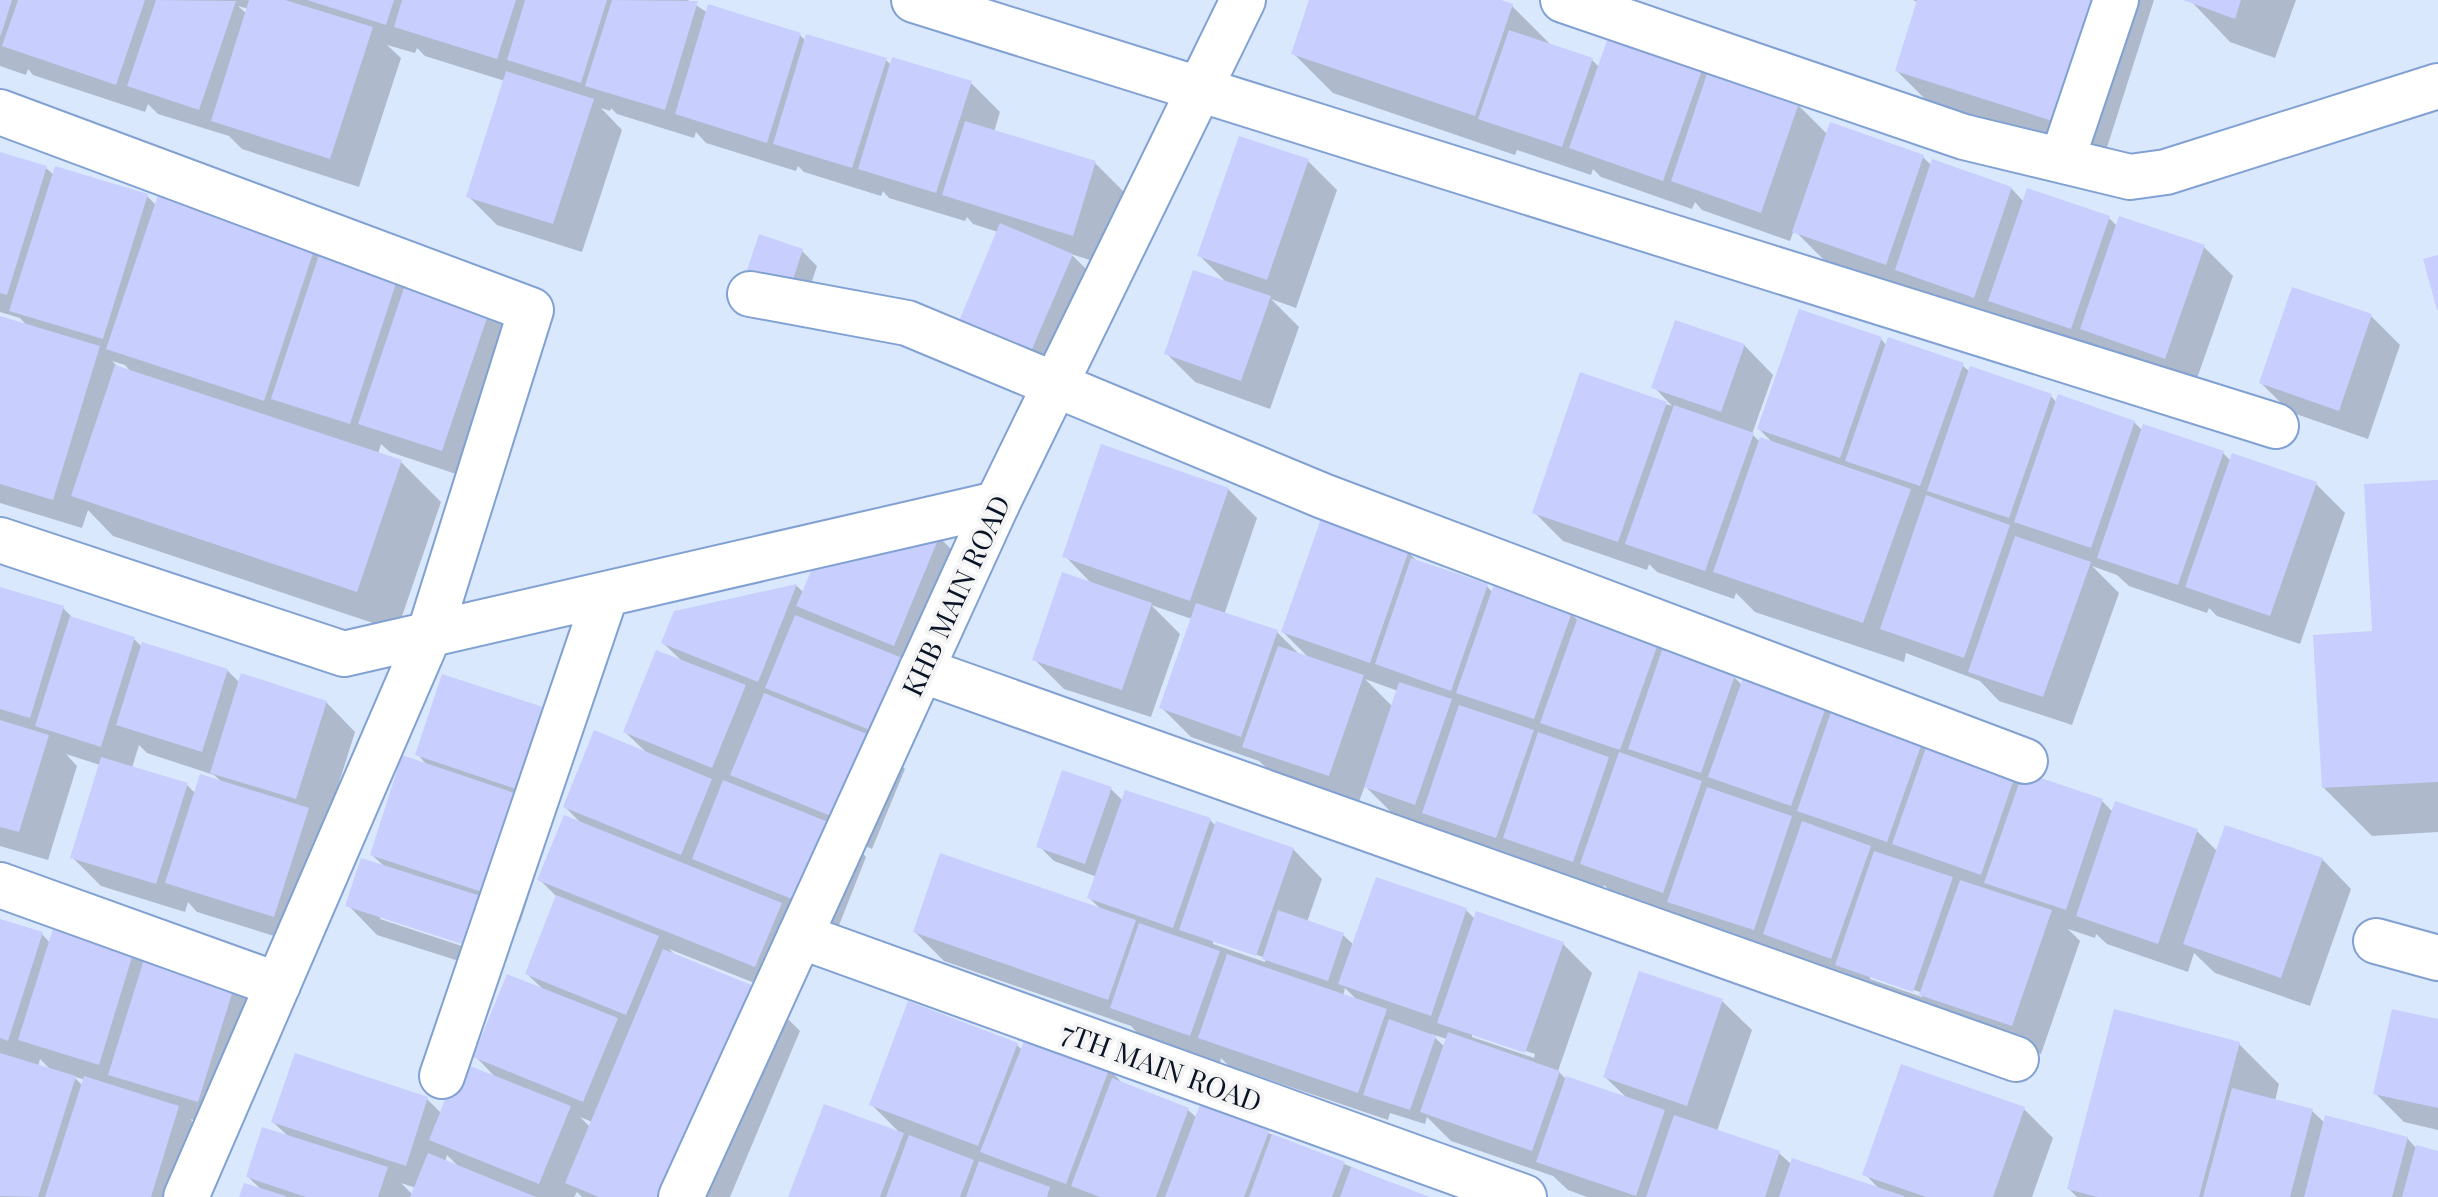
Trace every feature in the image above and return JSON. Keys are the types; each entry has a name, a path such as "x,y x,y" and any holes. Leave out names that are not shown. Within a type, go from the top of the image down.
{"street":[{"path":"914,0 2276,426"},
{"name":"KHB MAIN ROAD","path":"681,1197 997,504 1243,0"},
{"path":"1563,0 1642,13 1964,137 2130,177 2166,172 2438,86"},
{"path":"2062,160 2116,0"},
{"path":"0,112 531,310 429,635 186,1197"},
{"path":"750,294 907,323 1323,496 2025,761"},
{"path":"0,540 344,654 997,504"},
{"path":"442,1076 606,594"},
{"path":"921,670 2016,1059"},
{"path":"0,885 278,985"},
{"name":"7TH MAIN ROAD","path":"800,936 1524,1197"},
{"path":"2376,941 2438,958"}],"building":[{"path":"0,0 12,0 1,35 0,35"},
{"path":"18,0 145,0 116,85 2,46"},
{"path":"156,0 236,1 199,110 127,86"},
{"path":"249,0 285,0 373,27 330,159 211,121"},
{"path":"307,0 394,0 386,25"},
{"path":"402,0 516,0 497,59 394,27"},
{"path":"525,0 607,0 581,83 507,60"},
{"path":"612,0 698,1 665,110 585,86"},
{"path":"1309,0 1501,0 1513,4 1475,116 1291,54"},
{"path":"1917,0 2101,0 2062,124 1895,71"},
{"path":"2183,0 2241,0 2235,19"},
{"path":"708,4 801,33 767,143 675,114"},
{"path":"1509,30 1593,58 1562,147 1478,119"},
{"path":"806,34 887,58 852,168 773,144"},
{"path":"1609,35 1703,67 1663,181 1569,148"},
{"path":"892,57 972,81 936,193 858,169"},
{"path":"506,71 594,99 553,224 466,197"},
{"path":"1708,71 1799,103 1761,213 1671,181"},
{"path":"965,121 1096,161 1073,236 942,195"},
{"path":"1830,122 1924,155 1886,265 1792,232"},
{"path":"1239,136 1309,159 1267,280 1197,256"},
{"path":"0,152 47,166 7,295 0,293"},
{"path":"1932,159 2012,187 1974,298 1895,270"},
{"path":"55,166 148,194 103,339 9,311"},
{"path":"2027,188 2110,216 2071,329 1988,301"},
{"path":"159,192 316,244 264,401 106,349"},
{"path":"2119,216 2205,245 2165,359 2080,329"},
{"path":"1000,223 1073,254 1026,363 954,333"},
{"path":"759,234 803,249 787,298 743,282"},
{"path":"322,246 400,271 350,424 271,399"},
{"path":"2438,255 2438,310 2437,310 2423,259"},
{"path":"1193,270 1271,296 1241,381 1164,354"},
{"path":"408,276 492,303 442,451 358,424"},
{"path":"2292,287 2372,314 2339,411 2259,383"},
{"path":"1799,309 1882,337 1840,458 1757,429"},
{"path":"0,316 100,346 53,500 0,484"},
{"path":"1675,320 1745,344 1721,412 1651,388"},
{"path":"1888,337 1964,363 1920,486 1845,461"},
{"path":"115,365 402,460 357,592 71,496"},
{"path":"1970,366 2052,394 2009,518 1927,491"},
{"path":"1580,372 1667,402 1618,542 1532,513"},
{"path":"2058,394 2135,421 2091,548 2014,522"},
{"path":"1674,405 1754,433 1705,571 1625,544"},
{"path":"2143,424 2224,451 2178,585 2097,558"},
{"path":"1760,437 1911,489 1863,623 1713,572"},
{"path":"1101,444 1229,488 1190,601 1062,557"},
{"path":"2232,453 2317,482 2270,616 2185,587"},
{"path":"2438,480 2438,782 2322,788 2313,635 2372,631 2364,484"},
{"path":"1926,495 2010,525 1964,658 1880,629"},
{"path":"1321,519 1409,550 1370,663 1281,632"},
{"path":"940,535 894,646 796,606 815,562"},
{"path":"2015,536 2091,562 2043,697 1968,672"},
{"path":"1411,558 1488,584 1451,691 1375,664"},
{"path":"1062,572 1152,603 1122,690 1032,660"},
{"path":"797,584 758,682 661,643 674,611"},
{"path":"1494,584 1572,612 1534,719 1456,693"},
{"path":"0,587 64,606 30,718 0,709"},
{"path":"1196,603 1278,630 1241,737 1159,708"},
{"path":"1579,614 1659,641 1620,750 1540,723"},
{"path":"795,615 905,659 875,732 765,688"},
{"path":"70,616 135,637 101,747 35,726"},
{"path":"142,642 228,669 202,752 116,725"},
{"path":"1278,646 1364,675 1329,776 1242,747"},
{"path":"656,650 746,685 712,768 623,732"},
{"path":"1662,650 1735,675 1701,773 1628,749"},
{"path":"241,673 327,701 296,799 210,773"},
{"path":"442,674 549,709 522,791 415,755"},
{"path":"1744,675 1827,704 1791,806 1708,777"},
{"path":"1399,682 1452,699 1415,805 1364,787"},
{"path":"764,693 877,738 843,821 730,775"},
{"path":"1459,705 1534,730 1496,838 1422,813"},
{"path":"1833,706 1924,737 1887,842 1797,811"},
{"path":"0,720 49,735 19,832 0,827"},
{"path":"594,730 712,779 681,855 563,807"},
{"path":"1538,732 1609,757 1573,862 1503,838"},
{"path":"1929,739 2017,770 1981,875 1892,844"},
{"path":"1619,752 1702,781 1663,893 1580,864"},
{"path":"402,755 523,796 491,895 370,855"},
{"path":"101,757 188,783 156,884 70,858"},
{"path":"1062,770 1112,787 1085,864 1036,847"},
{"path":"2023,772 2103,799 2066,910 1984,883"},
{"path":"200,774 309,808 274,917 165,883"},
{"path":"723,780 838,826 807,905 692,859"},
{"path":"1707,787 1792,816 1754,930 1667,902"},
{"path":"1125,790 1211,818 1173,928 1087,898"},
{"path":"2115,801 2198,829 2158,944 2076,916"},
{"path":"564,815 782,903 755,967 537,880"},
{"path":"1216,821 1294,848 1256,956 1179,930"},
{"path":"1802,821 1871,846 1831,959 1763,934"},
{"path":"2225,825 2323,858 2281,978 2183,944"},
{"path":"1874,851 1953,877 1913,992 1835,965"},
{"path":"940,853 1136,920 1108,1000 913,932"},
{"path":"361,858 487,898 471,947 345,906"},
{"path":"1376,877 1467,908 1431,1016 1338,984"},
{"path":"1960,880 2052,910 2012,1026 1919,995"},
{"path":"556,895 659,936 626,1015 525,974"},
{"path":"1278,910 1344,933 1328,981 1262,959"},
{"path":"1476,911 1564,942 1525,1053 1437,1023"},
{"path":"0,919 43,932 8,1041 0,1038"},
{"path":"56,919 136,944 99,1065 18,1040"},
{"path":"1139,923 1220,951 1190,1036 1110,1008"},
{"path":"663,949 761,989 674,1197 599,1197 565,1183"},
{"path":"146,953 236,981 198,1102 108,1075"},
{"path":"1227,954 1387,1009 1358,1093 1198,1038"},
{"path":"1639,971 1723,999 1687,1106 1603,1077"},
{"path":"507,974 618,1018 583,1102 473,1057"},
{"path":"908,1001 1018,1043 978,1146 869,1105"},
{"path":"2114,1009 2240,1042 2199,1197 2097,1197 2067,1189"},
{"path":"2392,1009 2438,1019 2438,1108 2373,1094"},
{"path":"1389,1019 1436,1036 1410,1110 1363,1095"},
{"path":"1448,1032 1560,1071 1532,1151 1420,1112"},
{"path":"1026,1036 1110,1067 1066,1184 980,1152"},
{"path":"0,1053 76,1076 38,1197 0,1196"},
{"path":"295,1053 428,1097 406,1166 271,1122"},
{"path":"460,1062 571,1106 539,1184 429,1140"},
{"path":"1901,1064 2025,1107 1993,1197 1926,1197 1862,1175"},
{"path":"84,1076 179,1106 151,1197 45,1197"},
{"path":"1566,1076 1665,1110 1636,1196 1536,1162"},
{"path":"1112,1078 1189,1108 1156,1197 1100,1197 1071,1186"},
{"path":"2232,1088 2313,1109 2290,1197 2203,1197"},
{"path":"824,1104 904,1133 880,1197 788,1197"},
{"path":"1200,1105 1269,1131 1244,1197 1165,1197"},
{"path":"1674,1115 1780,1151 1765,1197 1646,1197"},
{"path":"2325,1115 2408,1137 2392,1197 2304,1197"},
{"path":"262,1127 388,1167 378,1197 306,1197 246,1177"},
{"path":"1272,1134 1345,1162 1332,1197 1249,1197"},
{"path":"909,1135 974,1160 960,1197 886,1197"},
{"path":"2416,1145 2438,1151 2438,1197 2402,1197"},
{"path":"428,1153 536,1197 410,1197"},
{"path":"1792,1158 1904,1196 1904,1197 1779,1197"},
{"path":"979,1161 1050,1187 1047,1197 966,1197"},
{"path":"1351,1167 1430,1197 1340,1197"},
{"path":"244,1183 286,1196 286,1197 239,1197"}]}
